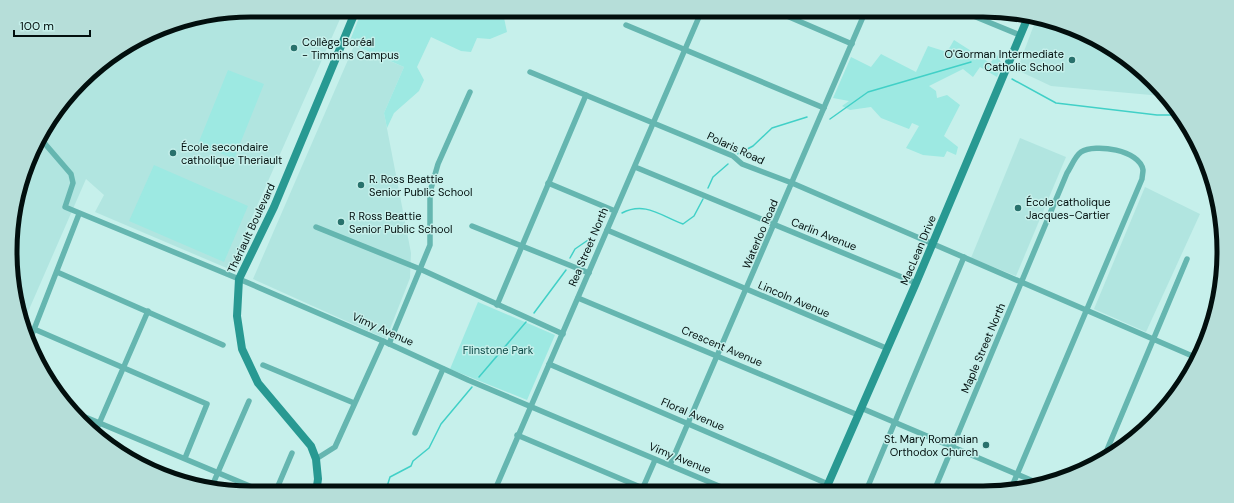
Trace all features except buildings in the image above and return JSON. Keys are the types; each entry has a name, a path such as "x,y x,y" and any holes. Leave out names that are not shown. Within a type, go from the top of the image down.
{"main road":[{"name":"Thériault Boulevard","path":"317,486 318,479 316,459 311,446 258,383 249,367 242,349 237,316 239,279 274,207 353,17"},
{"name":"MacLean Drive","path":"828,486 886,348 933,244 1026,22"}],"street":[{"name":"Rea Street North","path":"496,486 517,435 589,273 699,17"},
{"path":"790,17 852,44"},
{"name":"Waterloo Road","path":"670,465 775,225 863,17"},
{"path":"976,17 1020,35"},
{"path":"626,25 824,108"},
{"name":"Polaris Road","path":"530,72 733,156 742,164 964,257 1193,356"},
{"path":"389,344 430,245 430,192 438,164 470,92"},
{"path":"497,305 586,95"},
{"name":"Vimy Avenue","path":"44,142 71,174 72,183 65,207 239,279 383,341 443,369 719,486"},
{"name":"Maple Street North","path":"936,486 1067,173 1079,153 1089,148 1114,150 1137,160 1143,169 1142,179 1118,234 1088,310"},
{"name":"Carlin Avenue","path":"635,167 916,283"},
{"path":"548,183 615,211"},
{"path":"32,334 80,214"},
{"path":"472,226 575,269 589,273"},
{"path":"316,227 420,269 562,334"},
{"name":"Lincoln Avenue","path":"607,230 886,348"},
{"path":"868,486 964,257"},
{"path":"1107,450 1186,258"},
{"path":"57,272 222,345"},
{"name":"Crescent Avenue","path":"578,298 859,412 895,423 1031,480"},
{"path":"1013,484 1088,310"},
{"path":"97,428 148,311"},
{"path":"34,329 207,404 185,458"},
{"path":"316,459 335,448 383,341"},
{"name":"Floral Avenue","path":"549,364 688,423 821,486"},
{"path":"263,365 354,403"},
{"path":"415,434 443,369"},
{"path":"214,482 249,401"},
{"path":"88,419 250,486"},
{"path":"517,435 633,486"},
{"path":"278,486 292,453"},
{"path":"644,486 655,460"}],"shaded area":[{"name":"École secondaire catholique Theriault","path":"252,17 341,17 229,269 95,212 104,195 86,179 26,316 19,282 17,252 19,221 29,176 48,134 65,109 97,75 134,48 176,29 191,25 221,19"},
{"name":"O'Gorman Intermediate Catholic School","path":"1035,23 1041,25 1102,50 1125,65 1158,96 1051,86 1017,70"},
{"name":"R Ross Beattie Senior Public School","path":"354,46 404,67 384,113 411,253 410,278 386,339 253,279"},
{"name":"École catholique Jacques-Cartier","path":"1020,138 1066,157 1016,276 971,258"},
{"path":"1145,187 1200,214 1146,332 1094,309"}],"green space":[{"path":"359,17 504,17 507,32 490,39 477,38 471,52 461,51 431,37 417,67 424,80 419,91 394,113 387,128 384,113 404,67 349,43"},
{"path":"954,40 990,63 997,55 1002,64 997,77 980,67 973,77 963,69 929,86 936,91 937,98 947,95 960,105 944,136 958,147 956,155 947,151 944,157 923,155 906,148 919,126 912,123 909,129 881,118 871,107 850,110 842,106 849,101 833,98 851,57 871,67 881,54 916,72 928,46 947,52"},
{"path":"228,70 264,84 234,159 198,144"},
{"path":"154,165 248,206 224,262 129,221"},
{"name":"Flinstone Park","path":"478,302 555,335 527,400 450,369"}],"waterway":[{"path":"830,119 868,92 971,62"},
{"path":"1012,79 1056,103 1157,115 1173,115"},
{"path":"738,154 753,146 772,128 807,117"},
{"path":"708,188 713,177 728,164"},
{"path":"622,213 630,210 646,209 683,224 694,216 703,199"},
{"path":"570,258 575,249 591,238"},
{"path":"534,313 566,270"},
{"path":"479,377 526,322"},
{"path":"387,486 390,477 411,466 413,461 429,448 441,424 472,387"}],"place":[{"name":"Collège Boréal - Timmins Campus","path":"294,48"},
{"name":"O'Gorman Intermediate Catholic School","path":"1072,60"},
{"name":"École secondaire catholique Theriault","path":"173,153"},
{"name":"R. Ross Beattie Senior Public School","path":"361,185"},
{"name":"École catholique Jacques-Cartier","path":"1018,208"},
{"name":"R Ross Beattie Senior Public School","path":"341,222"},
{"name":"St. Mary Romanian Orthodox Church","path":"986,445"}]}
